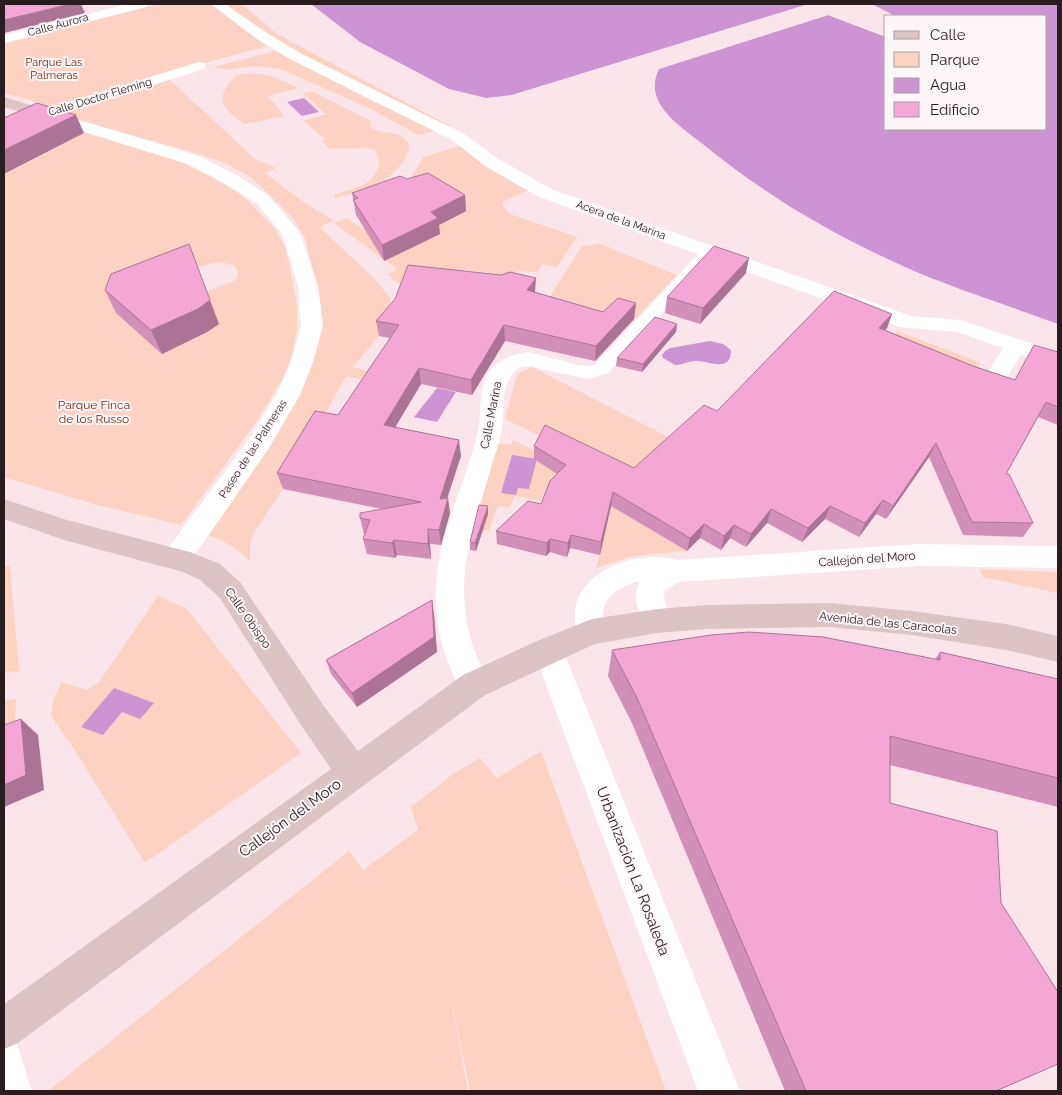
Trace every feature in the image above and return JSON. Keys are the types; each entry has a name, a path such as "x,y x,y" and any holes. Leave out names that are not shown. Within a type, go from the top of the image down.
{"street":[{"name":"Calle Aurora","path":"4,39 142,4"},
{"name":"Acera de la Marina","path":"217,4 262,36 297,57 458,137 490,162 545,193 908,322 960,326 1058,360"},
{"name":"Calle Doctor Fleming","path":"36,118 199,66"},
{"name":"Paseo de las Palmeras","path":"4,102 36,118 190,159 263,200 291,233 308,286 312,326 302,362 288,394 260,442 192,538 174,559"},
{"path":"994,380 1016,345"},
{"name":"Calle Marina","path":"474,685 458,653 450,607 449,580 452,558 490,430 494,386 504,368 519,360 529,359 563,368"},
{"name":"Calle Obispo","path":"4,510 64,530 174,559 210,572 230,590 312,716 353,772"},
{"name":"Callejón del Moro","path":"592,632 587,620 588,607 595,594 604,584 620,574 638,570 664,568 677,571 917,556 1058,557"},
{"name":"Callejón del Moro","path":"4,1029 474,685 548,650 592,632 657,621 649,598 650,587 654,581 677,571"},
{"name":"Avenida de las Caracolas","path":"657,621 707,617 830,615 912,623 1006,637 1058,649"},
{"name":"Urbanización La Rosaleda","path":"548,650 719,1091"}],"lane":[{"name":"Calle Marina","path":"563,368 588,373 601,369 709,252"},
{"path":"4,1053 15,1091"}],"green space":[{"name":"Parque Las Palmeras","path":"164,4 210,4 267,46 54,107 4,93 4,44"},
{"path":"223,4 242,4 277,34 450,126 448,127 304,56 249,23"},
{"path":"275,51 372,101 436,131 418,135 371,109 281,69 255,66 226,70 213,67"},
{"path":"253,73 271,76 298,88 268,96 284,116 245,124 226,108 223,96 229,83 237,75"},
{"path":"170,80 255,159 276,168 265,173 302,201 334,221 323,225 321,229 373,277 390,298 389,324 353,367 371,372 365,380 346,376 283,489 254,532 250,545 250,561 230,545 207,535 319,327 321,304 305,238 292,217 251,177 225,163 61,115"},
{"path":"311,91 371,121 370,127 396,134 405,139 409,149 399,167 384,180 366,189 346,196 336,198 333,196 362,186 372,178 380,163 375,150 368,148 330,149 321,141 325,139 303,121 326,114 303,93"},
{"name":"Parque Finca de los Russo","path":"42,121 158,152 187,162 244,197 275,229 286,249 297,305 297,330 293,351 283,378 256,422 181,525 94,504 4,477 4,175 77,137","holes":["212,263 230,264 236,268 238,277 234,281 206,292 190,270"]},
{"path":"460,146 531,189 506,200 502,205 510,214 577,237 557,267 543,264 537,273 521,270 509,275 464,270 458,285 400,286 388,274 397,269 334,223 347,218 376,238 423,157"},
{"path":"600,244 677,275 635,319 616,313 602,328 550,296 582,246"},
{"path":"897,331 981,363 957,396 881,349"},
{"path":"532,367 676,441 632,481 505,419 517,374"},
{"path":"513,440 575,470 623,513 687,551 633,556 596,568 600,555 593,503 544,493 541,501 515,496 509,508 498,506 489,531 474,530 478,505 498,443 511,445"},
{"path":"4,566 10,566 19,671 4,673"},
{"path":"980,569 1058,572 1058,593 982,577"},
{"path":"158,596 186,608 301,753 145,863 71,744 51,716 53,700 62,682 87,690 99,682"},
{"path":"16,699 15,732 4,757 4,701"},
{"path":"541,751 666,1091 470,1091 449,991 468,1091 48,1091 349,851 363,870 418,830 411,807 453,774 480,758 497,778"}],"water":[{"path":"311,4 808,4 512,95 486,98 449,89 360,42"},
{"path":"872,4 1058,4 1058,324 924,275 878,255 826,228 751,181 684,130 666,113 655,93 655,81 659,69 828,15 884,36 884,130 1047,130 1047,15 893,15"},
{"path":"304,98 319,112 302,116 287,102"},
{"path":"710,341 723,344 731,350 727,362 718,364 695,361 675,365 663,358 662,355 670,348"},
{"path":"437,388 456,392 437,422 414,417"},
{"path":"512,455 537,459 529,489 518,488 516,495 501,493"},
{"path":"114,688 154,703 140,719 122,712 103,735 81,727"}],"pier":[{"path":"811,4 514,97 512,95"},
{"path":"828,12 884,34 884,36 828,15 655,70 658,66"}],"building":[{"path":"4,4 71,4 4,20"},
{"path":"37,103 76,115 4,150 4,118"},
{"path":"428,173 465,195 431,212 438,218 382,245 353,200 358,198 352,193 400,176 407,179"},
{"path":"189,244 210,300 198,309 151,330 105,290 111,274"},
{"path":"714,246 749,258 703,308 667,297"},
{"path":"408,265 501,275 510,272 536,278 527,290 603,312 618,298 636,303 596,346 504,325 471,380 419,368 384,425 459,440 440,499 448,498 439,530 428,529 428,544 394,540 392,543 363,539 370,520 360,518 360,513 421,502 277,473 315,411 338,415 399,325 376,321 395,299"},
{"path":"834,291 892,314 879,328 973,366 1015,380 1034,345 1058,352 1058,407 1046,402 1006,474 1009,474 1033,523 972,522 936,443 893,506 883,500 865,523 830,506 808,528 771,509 751,534 734,525 724,536 704,524 690,538 613,492 601,542 571,535 568,543 550,539 547,543 496,531 528,501 541,504 550,481 566,465 534,446 545,425 634,468 704,405 717,411"},
{"path":"655,317 677,324 643,364 617,358"},
{"path":"479,505 488,506 475,543 470,542"},
{"path":"432,600 434,637 352,693 326,660"},
{"path":"749,632 823,637 940,660 940,652 1058,679 1058,778 890,736 890,803 997,831 1001,903 1058,992 1058,1064 996,1091 806,1091 637,698 612,650 711,635"},
{"path":"21,719 26,775 4,785 4,725"}]}
